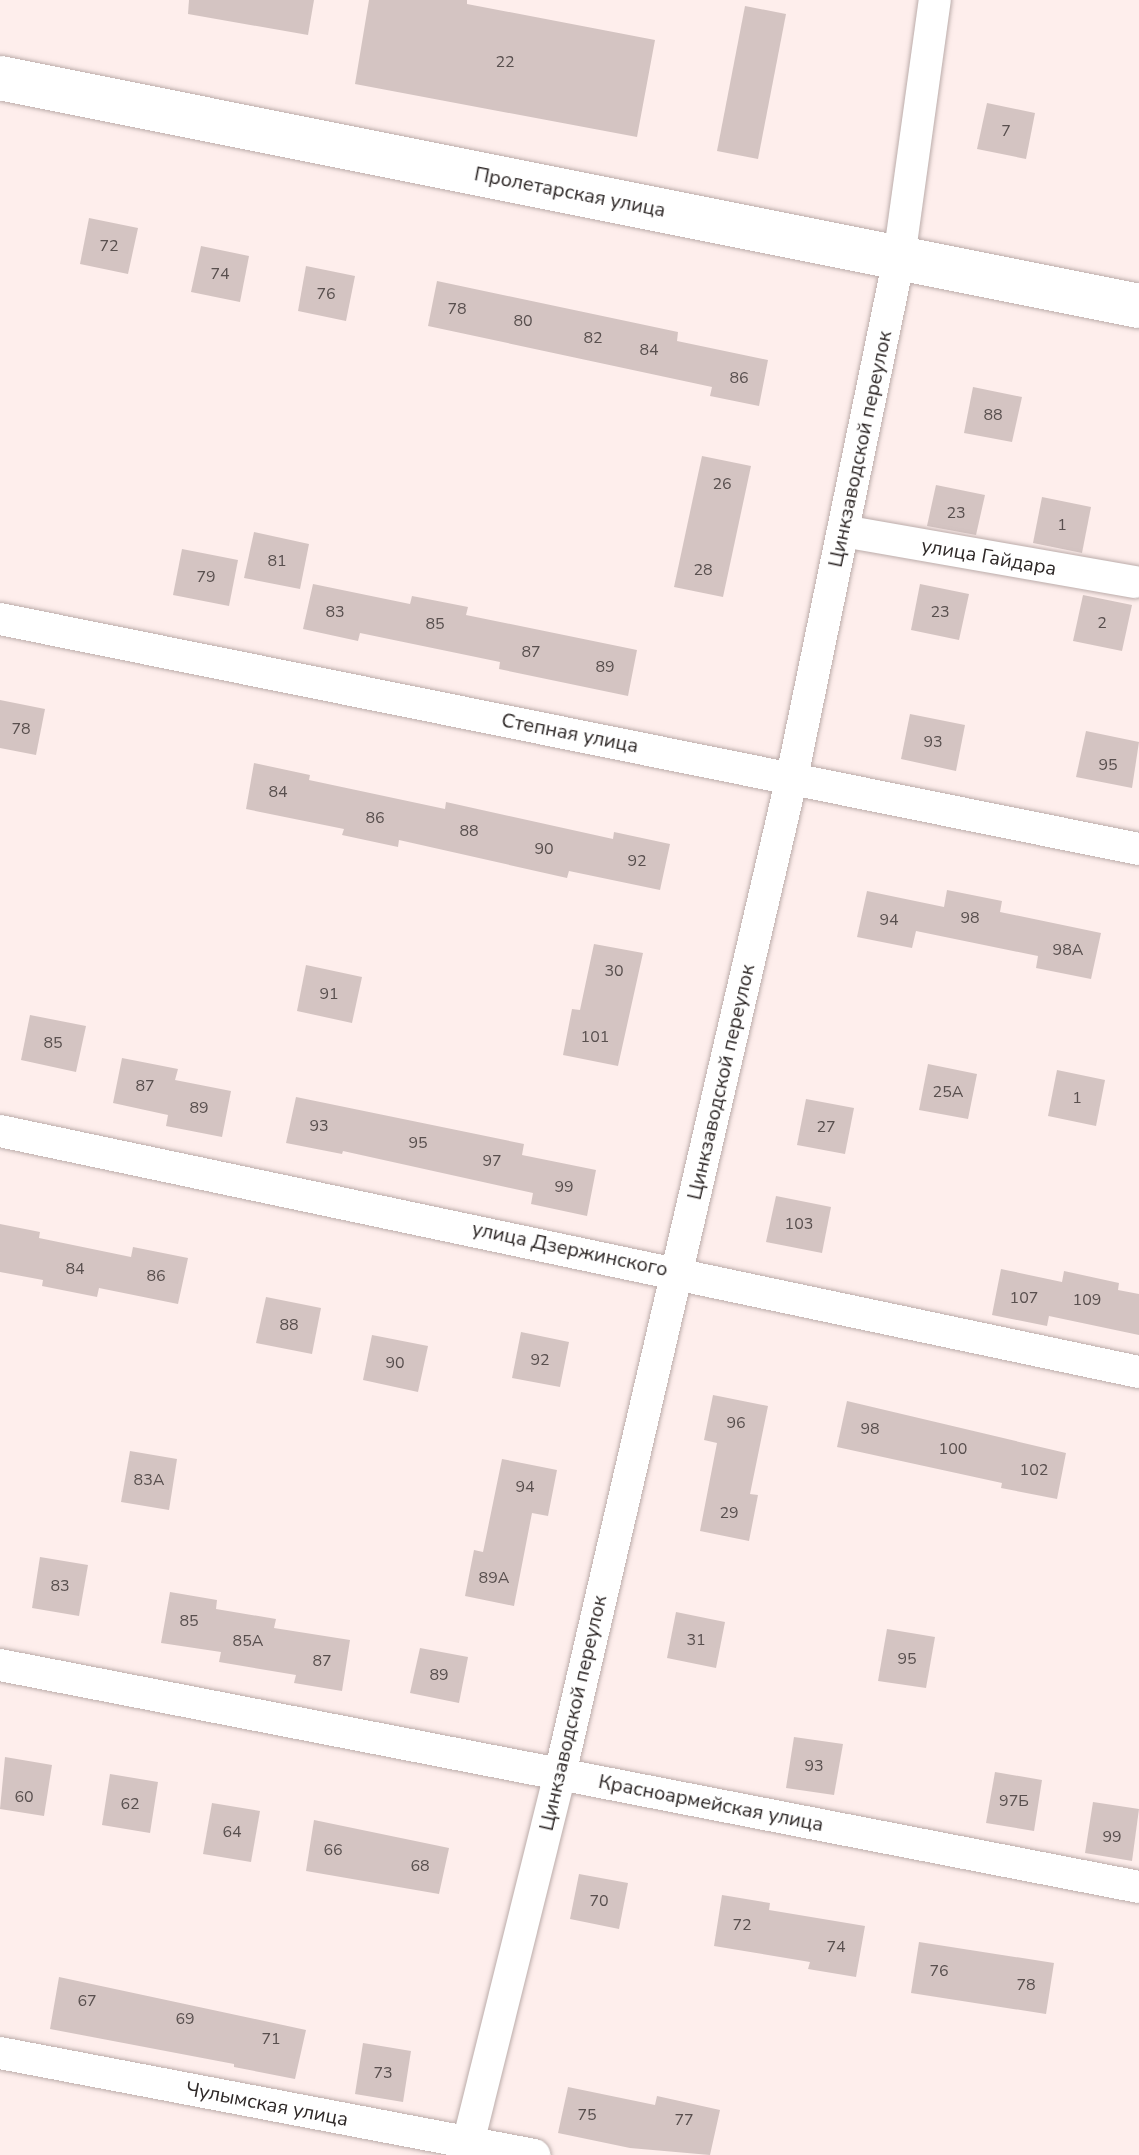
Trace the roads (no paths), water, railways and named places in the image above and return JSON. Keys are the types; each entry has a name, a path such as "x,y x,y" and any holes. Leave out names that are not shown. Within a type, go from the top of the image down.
{"main road":[{"name":"Пролетарская улица","path":"0,78 1139,306"}],"street":[{"name":"Цинкзаводской переулок","path":"466,2148 560,1774 792,777 899,258 935,0"},
{"name":"улица Гайдара","path":"843,531 1135,582"},
{"name":"Степная улица","path":"0,619 1139,849"},
{"name":"улица Дзержинского","path":"0,1131 1139,1372"},
{"name":"Красноармейская улица","path":"0,1665 1139,1887"},
{"name":"Чулымская улица","path":"0,2053 466,2148 534,2155"}]}
